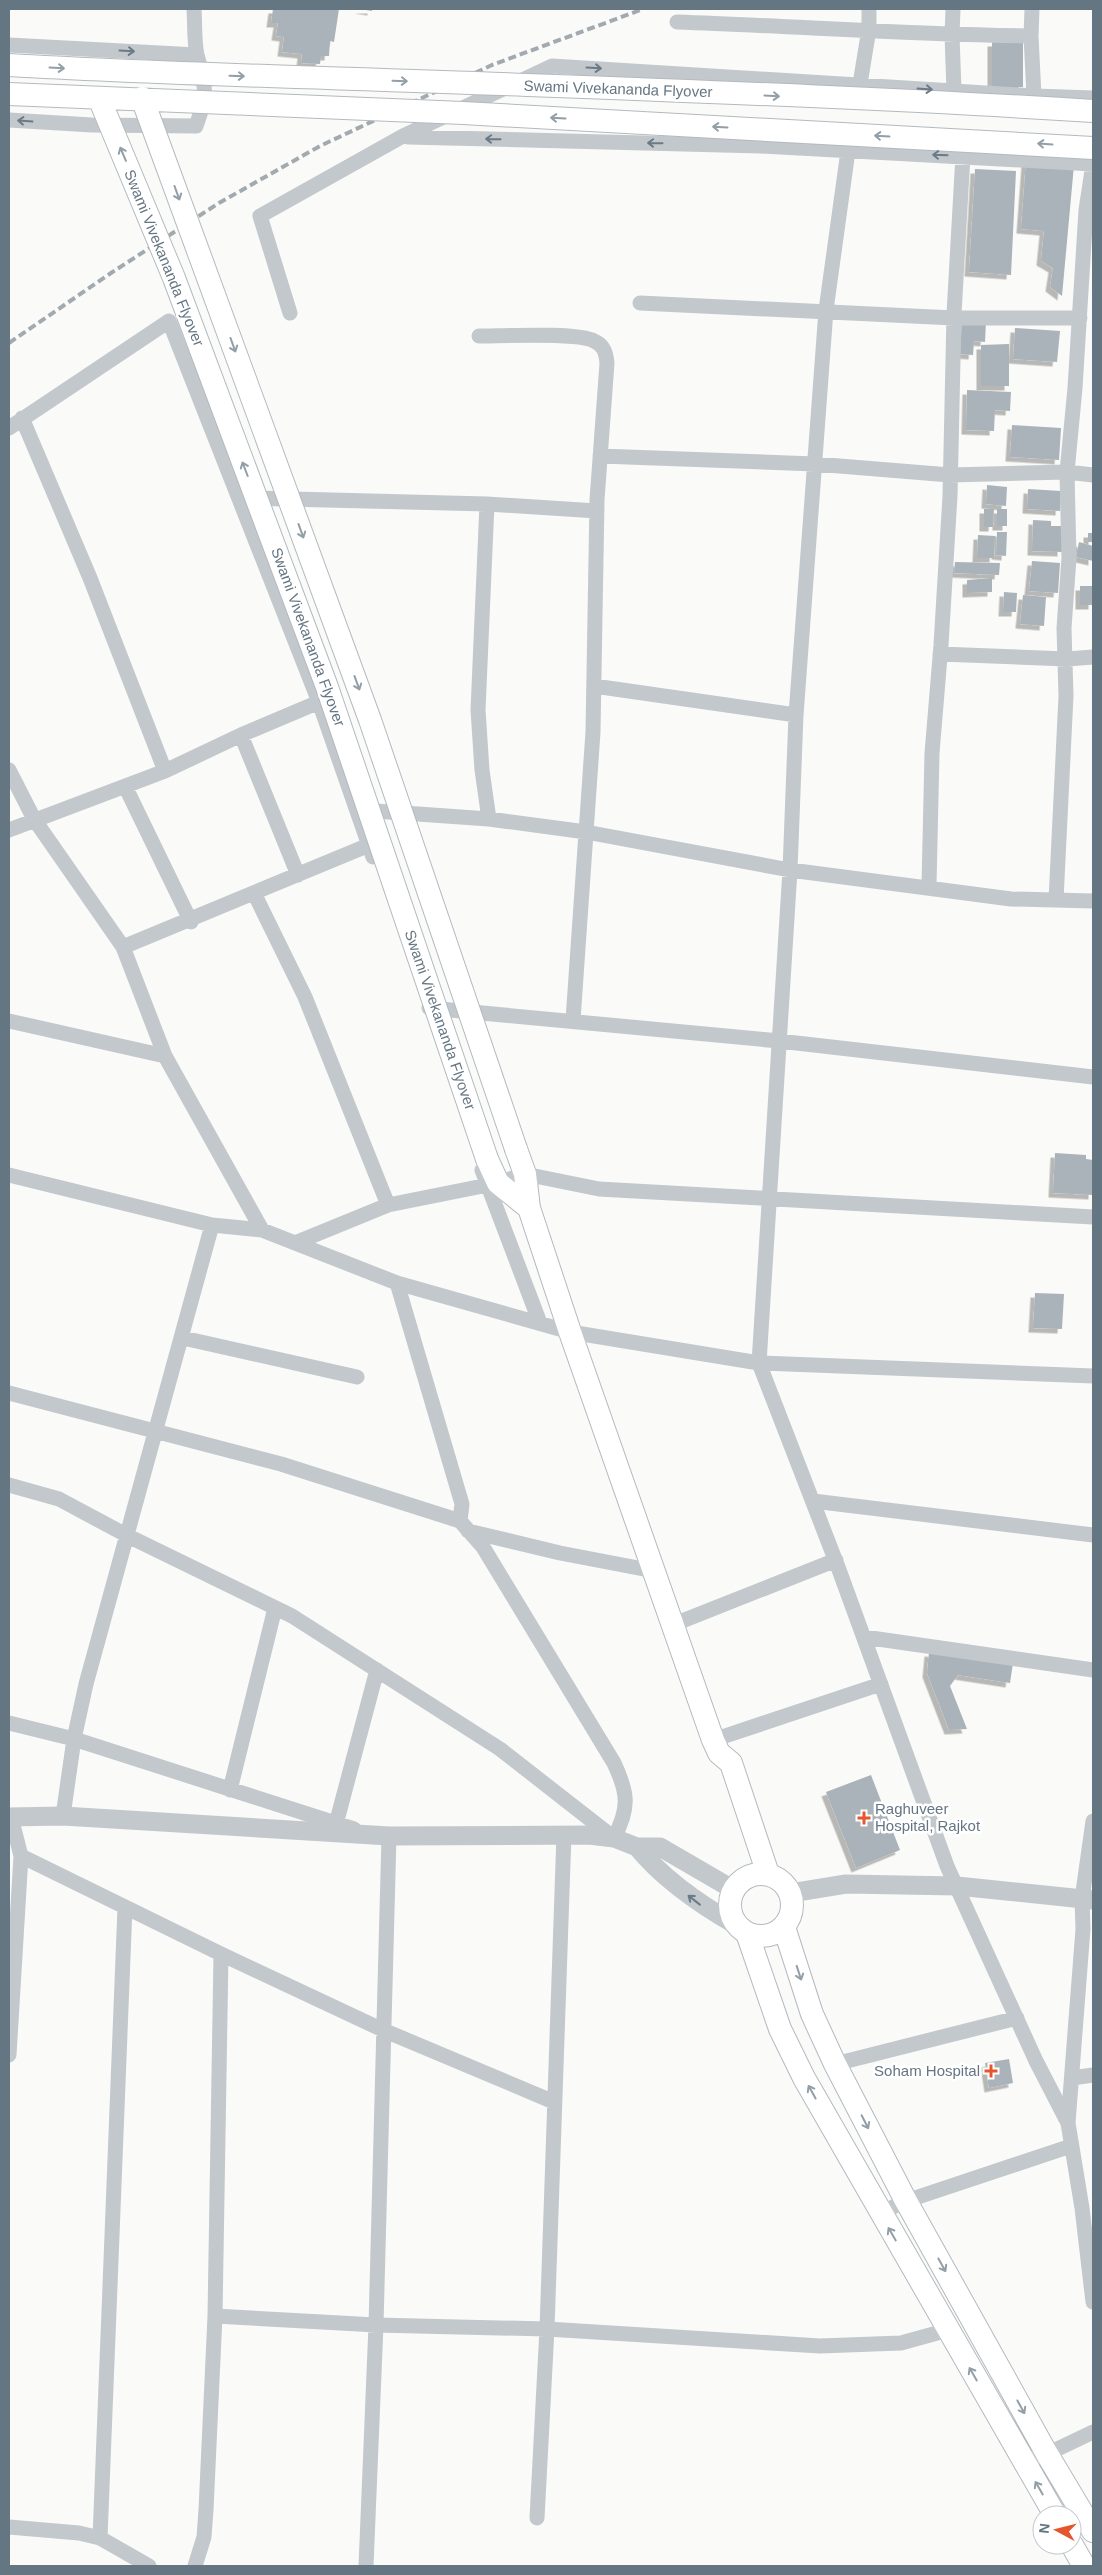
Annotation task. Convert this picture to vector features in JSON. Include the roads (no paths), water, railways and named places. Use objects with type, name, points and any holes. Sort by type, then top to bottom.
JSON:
[{"type":"main road","name":"Swami Vivekananda Flyover","points":[[9,65],[142,72],[947,102],[1093,111]]},
{"type":"main road","name":"Swami Vivekananda Flyover","points":[[96,70],[99,98],[174,278],[327,687],[488,1159],[493,1184]]},
{"type":"main road","name":"Swami Vivekananda Flyover","points":[[142,72],[142,98],[370,720],[525,1174],[530,1208],[570,1332],[672,1625],[716,1747],[731,1763],[760,1874]]},
{"type":"main road","name":"Swami Vivekananda Flyover","points":[[9,94],[142,98],[1093,148]]},
{"type":"main road","points":[[493,1184],[530,1208]]},
{"type":"main road","points":[[741,1929],[763,1937],[778,1933],[784,1927],[793,1908],[790,1892],[781,1881],[760,1874],[739,1883],[731,1895],[730,1911],[741,1929],[780,2029],[804,2078],[880,2213],[1048,2505]]},
{"type":"main road","points":[[784,1927],[812,2014],[835,2064],[906,2201],[1047,2454],[1093,2531]]},
{"type":"main road","points":[[1078,2555],[1084,2566]]},
{"type":"street","points":[[9,120],[92,125],[196,126],[206,92],[202,68],[197,55],[194,9]]},
{"type":"street","points":[[860,84],[869,9]]},
{"type":"street","points":[[953,9],[954,91]]},
{"type":"street","points":[[1032,9],[1031,36],[1034,96]]},
{"type":"street","points":[[677,22],[868,29],[952,35],[1031,36]]},
{"type":"street","points":[[9,45],[197,55]]},
{"type":"street","points":[[290,313],[260,216],[404,136],[552,66],[1093,98]]},
{"type":"street","points":[[404,136],[761,146],[963,155],[1093,164],[1086,210],[1080,318],[1067,472],[1069,558],[1064,628],[1067,659],[1056,900]]},
{"type":"street","points":[[848,151],[826,310],[796,715],[790,870],[759,1363],[836,1560],[947,1866],[1068,2123]]},
{"type":"street","points":[[929,886],[932,753],[940,654],[950,475],[954,318],[963,155]]},
{"type":"street","points":[[640,303],[826,310],[954,318],[1080,318]]},
{"type":"street","points":[[9,428],[169,322],[319,702],[425,1008],[493,1184],[540,1323]]},
{"type":"street","points":[[479,336],[593,339],[606,352],[607,363],[597,511],[594,686],[573,1020]]},
{"type":"street","points":[[22,418],[90,578],[165,771]]},
{"type":"street","points":[[600,456],[815,464],[950,475],[1067,472],[1093,475]]},
{"type":"street","points":[[239,498],[487,504],[597,511]]},
{"type":"street","points":[[487,504],[478,710],[482,770],[489,819]]},
{"type":"street","points":[[940,654],[1067,659],[1093,657]]},
{"type":"street","points":[[594,686],[796,715]]},
{"type":"street","points":[[9,830],[165,771],[241,735],[319,702]]},
{"type":"street","points":[[241,735],[298,875]]},
{"type":"street","points":[[9,770],[34,819],[124,947],[164,1056],[262,1230]]},
{"type":"street","points":[[124,786],[191,921]]},
{"type":"street","points":[[356,810],[489,819],[586,832],[790,870],[929,886],[1011,898],[1093,901]]},
{"type":"street","points":[[124,947],[191,921],[369,845]]},
{"type":"street","points":[[254,893],[305,998],[388,1205]]},
{"type":"street","points":[[425,1008],[573,1020],[779,1041],[1093,1077]]},
{"type":"street","points":[[9,1021],[164,1056]]},
{"type":"street","points":[[295,1243],[388,1205],[493,1184],[525,1174],[599,1189],[1093,1217]]},
{"type":"street","points":[[9,1175],[212,1226],[262,1230],[397,1283],[570,1332],[759,1363],[1093,1376]]},
{"type":"street","points":[[63,1816],[74,1740],[86,1684],[212,1226]]},
{"type":"street","points":[[397,1283],[462,1504],[464,1526],[483,1547],[614,1762],[623,1783],[627,1802],[623,1821],[614,1838]]},
{"type":"street","points":[[182,1338],[357,1377]]},
{"type":"street","points":[[9,1393],[281,1464],[464,1526],[560,1553],[654,1571]]},
{"type":"street","points":[[9,1485],[59,1499],[128,1536],[292,1616],[500,1749],[614,1838],[637,1847],[660,1847],[734,1890]]},
{"type":"street","points":[[813,1501],[1093,1535]]},
{"type":"street","points":[[672,1625],[836,1560]]},
{"type":"street","points":[[230,1790],[275,1608]]},
{"type":"street","points":[[864,1637],[1093,1670]]},
{"type":"street","points":[[336,1824],[377,1670]]},
{"type":"street","points":[[716,1747],[881,1684]]},
{"type":"street","points":[[9,1723],[74,1740],[336,1824],[380,1835]]},
{"type":"street","points":[[9,2055],[21,1856],[10,1817],[63,1816],[380,1835],[564,1834],[614,1838]]},
{"type":"street","points":[[1093,1822],[1068,2123],[1071,2146],[1088,2207],[1093,2302]]},
{"type":"street","points":[[536,2518],[547,2329],[564,1834]]},
{"type":"street","points":[[366,2566],[376,2325],[383,2030],[380,1835]]},
{"type":"street","points":[[637,1847],[653,1866],[699,1903],[741,1929]]},
{"type":"street","points":[[21,1856],[221,1954],[383,2030],[554,2102]]},
{"type":"street","points":[[790,1892],[846,1884],[957,1886],[1088,1900]]},
{"type":"street","points":[[100,2538],[125,1907]]},
{"type":"street","points":[[195,2566],[204,2537],[215,2316],[221,1954]]},
{"type":"street","points":[[835,2064],[1017,2018]]},
{"type":"street","points":[[1072,2078],[1093,2075]]},
{"type":"street","points":[[880,2213],[906,2201],[1071,2146]]},
{"type":"street","points":[[215,2316],[376,2325],[547,2329],[820,2346],[901,2343],[948,2330]]},
{"type":"street","points":[[1024,2462],[1047,2454],[1093,2432]]},
{"type":"street","points":[[9,2527],[79,2533],[100,2538],[149,2566]]},
{"type":"railway","points":[[9,343],[111,273],[219,203],[320,146],[492,65],[643,9]]},
{"type":"place","name":"Raghuveer Hospital, Rajkot","points":[[864,1818]]},
{"type":"place","name":"Soham Hospital","points":[[991,2071]]}]
